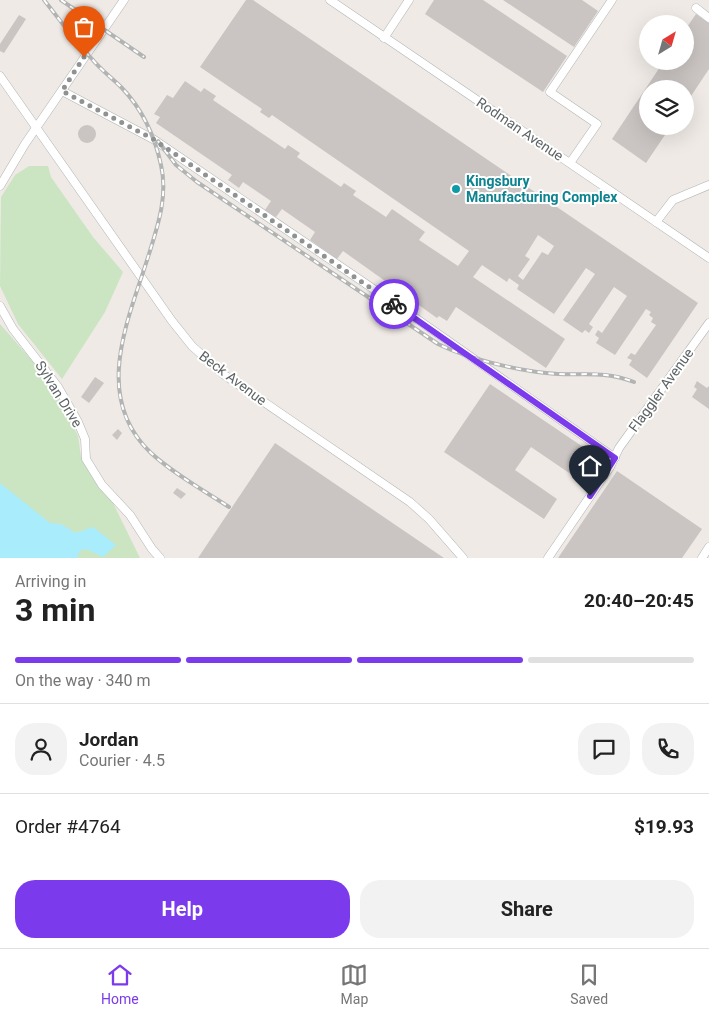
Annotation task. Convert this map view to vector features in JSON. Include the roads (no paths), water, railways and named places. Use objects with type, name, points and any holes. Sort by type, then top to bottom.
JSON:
[{"type":"street","points":[[0,186],[37,127],[124,0]]},
{"type":"street","name":"Rodman Avenue","points":[[330,0],[709,258]]},
{"type":"street","points":[[384,38],[409,0]]},
{"type":"street","points":[[570,163],[597,124],[550,92],[612,0]]},
{"type":"street","points":[[696,8],[709,18]]},
{"type":"street","name":"Beck Avenue","points":[[0,76],[172,321],[192,346],[223,374],[410,502],[430,519],[463,558]]},
{"type":"street","points":[[62,91],[153,139],[433,330],[615,458]]},
{"type":"street","points":[[656,222],[673,200],[709,184]]},
{"type":"street","name":"Sylvan Drive","points":[[0,306],[13,329],[58,387],[78,422],[84,439],[86,458],[102,485],[130,515],[160,558]]},
{"type":"street","name":"Flaggler Avenue","points":[[548,558],[615,458],[619,448],[709,323]]},
{"type":"street","points":[[702,558],[709,547]]},
{"type":"water","points":[[0,483],[50,523],[61,524],[76,533],[93,527],[116,545],[103,557],[86,549],[80,551],[77,558],[0,558]]},
{"type":"railway","points":[[44,0],[99,67],[122,88],[136,105],[151,134],[161,165],[163,177],[161,210],[156,232],[132,304],[120,356],[119,382],[123,407],[133,431],[151,453],[179,475],[229,507]]},
{"type":"railway","points":[[61,0],[144,57]]},
{"type":"railway","points":[[158,141],[176,165],[197,182],[438,344],[476,359],[520,369],[558,374],[600,374],[634,382]]},
{"type":"place","name":"Kingsbury Manufacturing Complex","points":[[456,189]]}]
